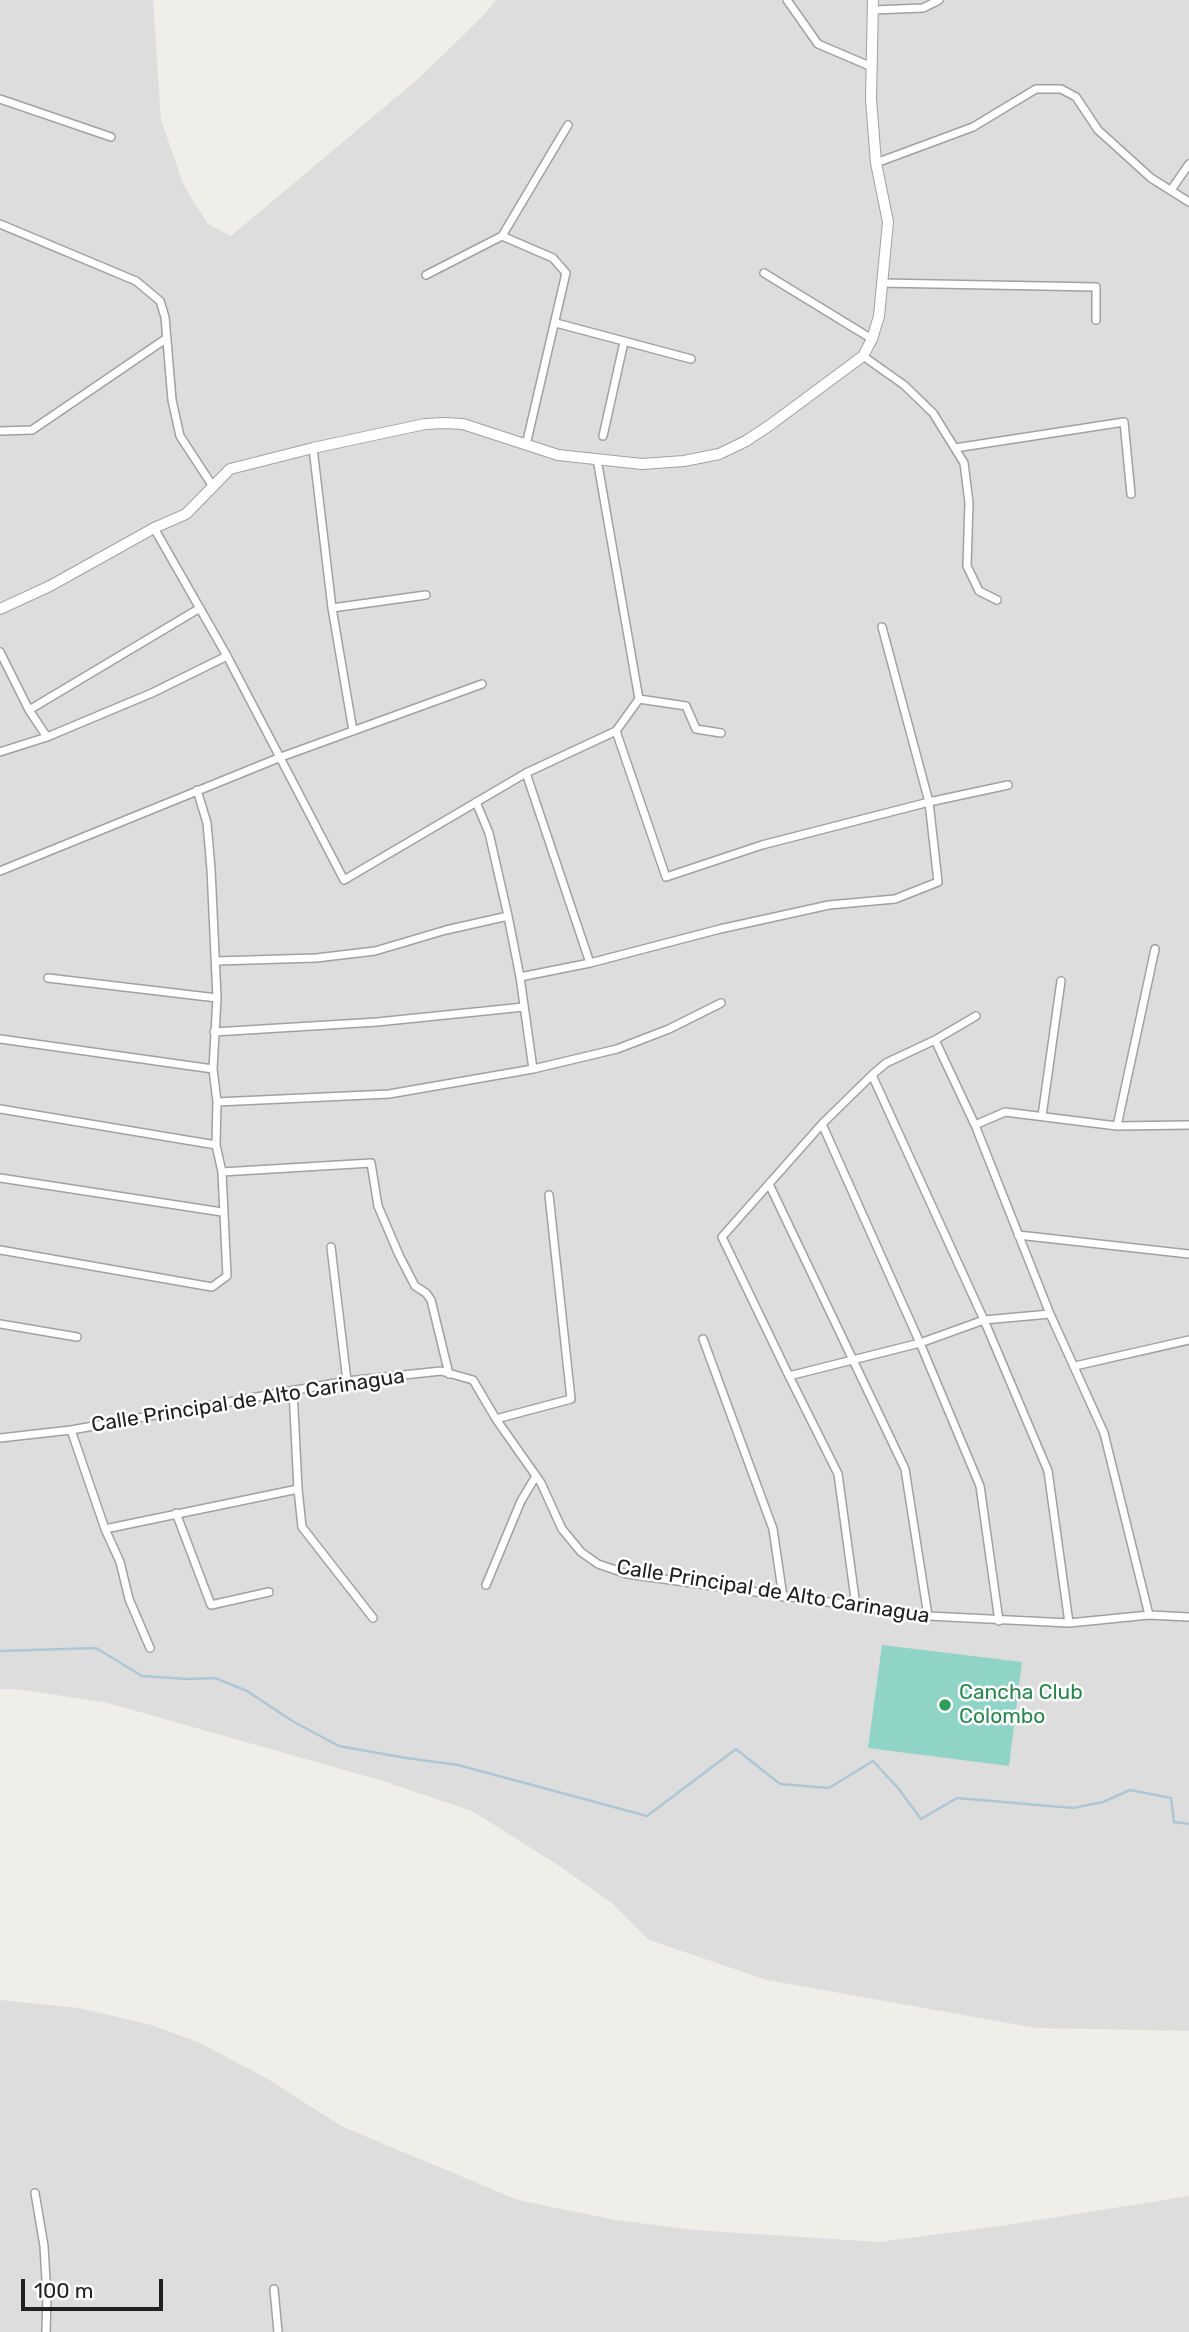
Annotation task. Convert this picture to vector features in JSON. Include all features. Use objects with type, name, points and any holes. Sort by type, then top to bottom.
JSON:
[{"type":"street","points":[[787,0],[818,44],[872,67]]},
{"type":"street","points":[[0,610],[50,586],[154,528],[186,514],[230,469],[313,448],[425,424],[444,423],[463,424],[558,455],[642,464],[684,461],[719,454],[746,441],[863,356],[872,338],[879,316],[888,222],[876,163],[871,99],[873,5],[923,9],[939,0]]},
{"type":"street","points":[[876,163],[973,127],[1036,89],[1061,89],[1076,97],[1098,130],[1151,178],[1189,202]]},
{"type":"street","points":[[0,99],[111,137]]},
{"type":"street","points":[[426,275],[502,236],[568,125]]},
{"type":"street","points":[[1171,190],[1189,164]]},
{"type":"street","points":[[0,224],[136,281],[160,301],[165,317],[172,400],[180,436],[212,485]]},
{"type":"street","points":[[502,236],[553,258],[566,273],[526,444]]},
{"type":"street","points":[[764,274],[872,338]]},
{"type":"street","points":[[881,283],[1096,287],[1096,320]]},
{"type":"street","points":[[556,323],[691,359]]},
{"type":"street","points":[[0,431],[33,430],[167,338]]},
{"type":"street","points":[[603,436],[624,342]]},
{"type":"street","points":[[863,356],[904,385],[933,413],[964,463],[969,503],[967,566],[979,592],[997,600]]},
{"type":"street","points":[[955,448],[1124,422],[1130,494]]},
{"type":"street","points":[[313,448],[332,608],[353,731]]},
{"type":"street","points":[[154,528],[227,656],[344,880],[526,773],[616,731],[639,699],[597,459]]},
{"type":"street","points":[[332,608],[426,595]]},
{"type":"street","points":[[29,710],[200,608]]},
{"type":"street","points":[[520,978],[829,905],[895,899],[939,882],[929,802],[882,627]]},
{"type":"street","points":[[0,652],[29,710],[47,737]]},
{"type":"street","points":[[0,752],[47,737],[152,693],[227,656]]},
{"type":"street","points":[[0,871],[281,757],[482,684]]},
{"type":"street","points":[[639,699],[686,706],[696,729],[720,733]]},
{"type":"street","points":[[616,731],[666,877],[762,845],[929,802],[1008,785]]},
{"type":"street","points":[[526,773],[590,963]]},
{"type":"street","points":[[0,1250],[212,1287],[227,1276],[222,1172],[216,1145],[217,1101],[213,1069],[216,961],[206,823],[197,790]]},
{"type":"street","points":[[476,802],[489,833],[508,916],[533,1069]]},
{"type":"street","points":[[216,961],[316,958],[374,951],[446,930],[508,916]]},
{"type":"street","points":[[1117,1126],[1155,949]]},
{"type":"street","points":[[48,978],[217,998]]},
{"type":"street","points":[[1042,1116],[1062,981]]},
{"type":"street","points":[[217,1101],[389,1094],[533,1069],[617,1049],[669,1029],[721,1003]]},
{"type":"street","points":[[214,1032],[377,1022],[524,1007]]},
{"type":"street","points":[[856,1606],[838,1474],[722,1237],[822,1124],[872,1075],[886,1063],[936,1040],[976,1016]]},
{"type":"street","points":[[0,1039],[213,1069]]},
{"type":"street","points":[[936,1040],[975,1125],[1050,1314],[1104,1433],[1149,1615]]},
{"type":"street","points":[[872,1075],[984,1320],[1048,1471],[1069,1623]]},
{"type":"street","points":[[0,1109],[216,1145]]},
{"type":"street","points":[[975,1125],[1005,1112],[1117,1126],[1189,1125]]},
{"type":"street","points":[[822,1124],[920,1343],[980,1486],[999,1621]]},
{"type":"street","points":[[222,1172],[371,1163],[378,1206],[398,1255],[415,1286],[431,1300],[449,1374]]},
{"type":"street","points":[[0,1178],[222,1212]]},
{"type":"street","points":[[769,1184],[905,1469],[928,1616]]},
{"type":"street","points":[[496,1419],[571,1399],[549,1195]]},
{"type":"street","points":[[1018,1235],[1189,1254]]},
{"type":"street","points":[[331,1247],[347,1381]]},
{"type":"street","points":[[789,1376],[920,1343],[984,1320],[1050,1314]]},
{"type":"street","points":[[0,1324],[77,1337]]},
{"type":"street","points":[[703,1339],[773,1530],[783,1597]]},
{"type":"street","points":[[1075,1366],[1189,1340]]},
{"type":"street","name":"Calle Principal de Alto Carinagua","points":[[0,1438],[71,1430],[347,1381],[440,1371],[473,1380],[496,1419],[536,1476],[562,1529],[581,1552],[598,1564],[627,1574],[928,1616],[1069,1623],[1149,1615],[1189,1617]]},
{"type":"street","points":[[293,1390],[302,1527],[373,1618]]},
{"type":"street","points":[[71,1430],[105,1530],[120,1562],[128,1599],[150,1648]]},
{"type":"street","points":[[486,1586],[521,1502],[536,1476]]},
{"type":"street","points":[[105,1530],[298,1489]]},
{"type":"street","points":[[176,1513],[211,1605],[269,1592]]},
{"type":"street","points":[[35,2193],[44,2246],[46,2332]]},
{"type":"street","points":[[274,2290],[278,2332]]},
{"type":"shaded area","points":[[0,0],[153,0],[161,120],[184,186],[208,224],[231,236],[419,78],[496,0],[1189,0],[1189,2031],[1036,2028],[767,1980],[649,1940],[612,1903],[555,1863],[472,1811],[383,1781],[108,1703],[17,1689],[0,1689]]},
{"type":"shaded area","name":"Cancha Club Colombo","points":[[882,1645],[1022,1662],[1009,1766],[868,1748]]},
{"type":"shaded area","points":[[0,2000],[79,2008],[151,2025],[198,2042],[266,2078],[343,2127],[518,2200],[615,2220],[694,2230],[879,2242],[1189,2196],[1189,2332],[0,2332]]},
{"type":"waterway","points":[[0,1651],[96,1648],[142,1676],[215,1678],[247,1691],[294,1722],[339,1746],[458,1765],[647,1816],[736,1749],[780,1784],[829,1788],[873,1761],[921,1819],[957,1798],[1073,1808],[1103,1802],[1130,1790],[1171,1798],[1174,1822],[1189,1824]]},
{"type":"place","name":"Cancha Club Colombo","points":[[945,1705]]}]
